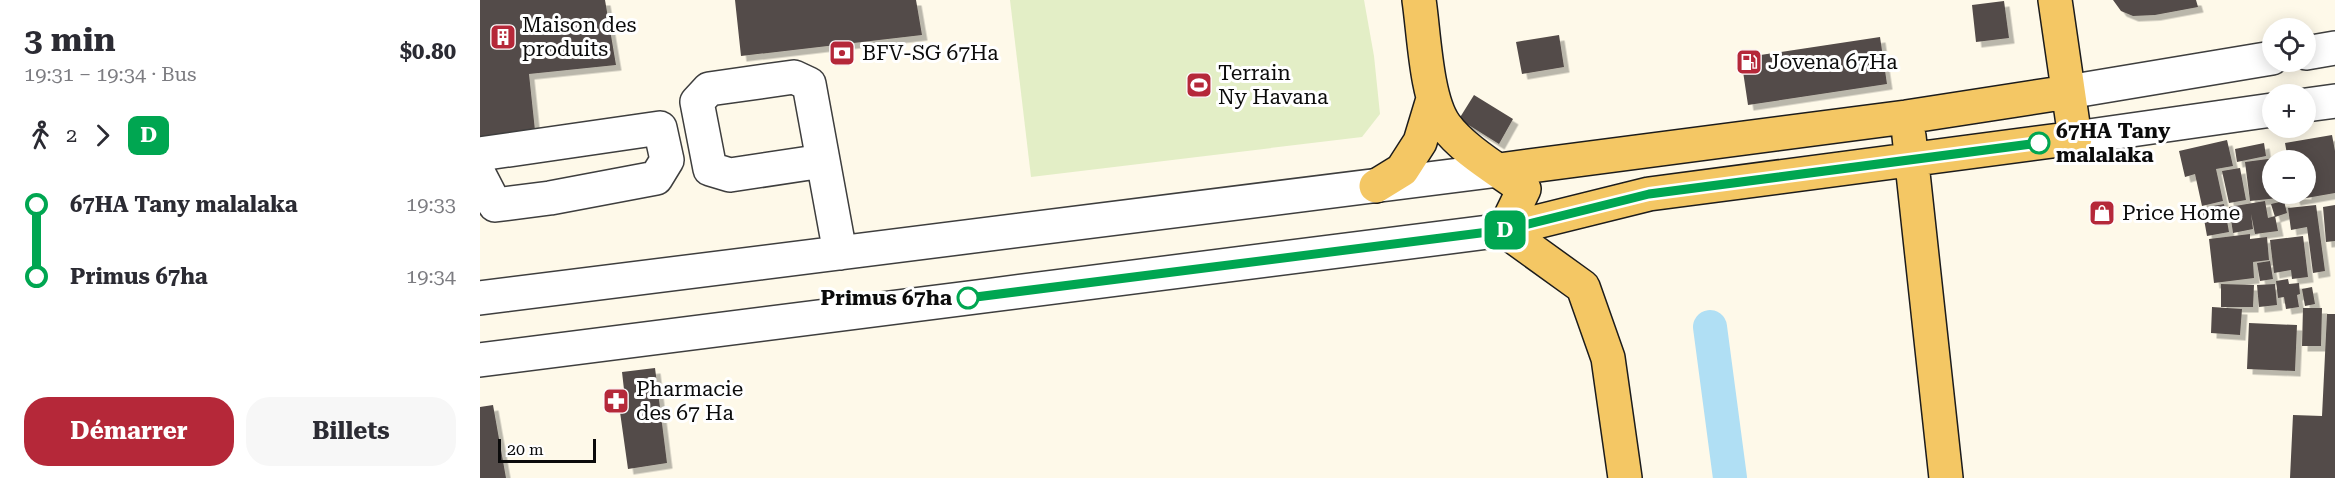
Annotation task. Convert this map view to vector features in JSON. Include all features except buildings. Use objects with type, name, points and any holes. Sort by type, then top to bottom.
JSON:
[{"type":"main road","points":[[1419,0],[1433,99],[1445,125],[1466,146],[1524,189],[1504,230]]},
{"type":"main road","points":[[1504,230],[1649,194],[2075,138],[2055,0]]},
{"type":"main road","points":[[1499,170],[1906,117],[2068,92]]},
{"type":"main road","points":[[1376,186],[1402,170],[1408,161],[1420,142],[1433,99]]},
{"type":"main road","points":[[1906,117],[1946,478]]},
{"type":"main road","points":[[1504,230],[1583,287],[1608,358],[1625,478]]},
{"type":"street","points":[[2316,51],[2335,48]]},
{"type":"street","points":[[2068,92],[2262,60]]},
{"type":"street","points":[[2316,104],[2335,101]]},
{"type":"street","points":[[2075,138],[2262,111]]},
{"type":"street","points":[[480,154],[660,128],[667,160],[656,178],[550,198],[495,205],[480,176]]},
{"type":"street","points":[[823,161],[840,253]]},
{"type":"street","points":[[480,298],[1499,170]]},
{"type":"street","points":[[480,360],[1504,230]]},
{"type":"green space","name":"Terrain Ny Havana","points":[[1010,0],[1364,0],[1374,56],[1380,114],[1362,137],[1031,177]]},
{"type":"waterway","points":[[1710,327],[1730,478]]},
{"type":"bus line","name":"D","points":[[968,298],[1504,230],[1649,194],[2039,143]]},
{"type":"place","name":"Maison des produits","points":[[503,37]]},
{"type":"place","name":"BFV-SG 67Ha","points":[[842,53]]},
{"type":"place","name":"Jovena 67Ha","points":[[1749,62]]},
{"type":"place","name":"Terrain Ny Havana","points":[[1199,85]]},
{"type":"place","name":"67HA Tany malalaka","points":[[2039,143]]},
{"type":"place","name":"Price Home","points":[[2102,213]]},
{"type":"place","name":"Primus 67ha","points":[[968,298]]},
{"type":"place","name":"Pharmacie des 67 Ha","points":[[616,401]]}]
